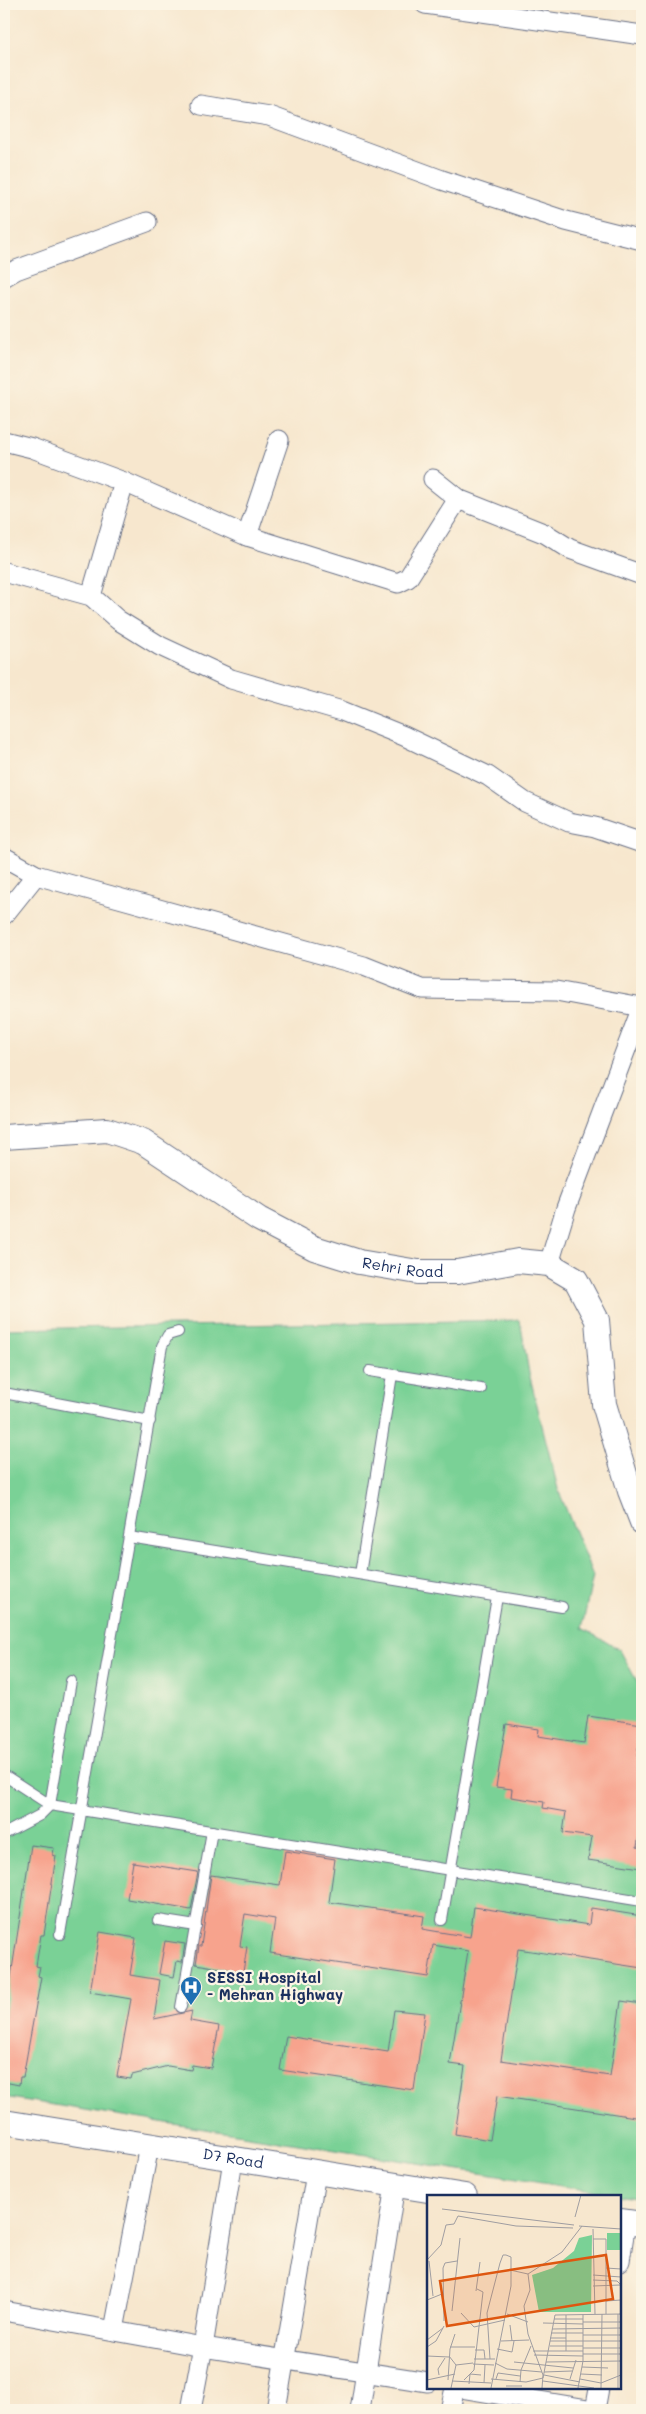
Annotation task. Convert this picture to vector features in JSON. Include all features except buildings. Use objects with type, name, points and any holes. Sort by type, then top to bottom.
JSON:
[{"type":"street","points":[[425,4],[454,5],[642,36]]},
{"type":"street","points":[[201,105],[269,116],[442,180],[557,218],[642,240]]},
{"type":"street","points":[[4,277],[16,270],[147,222]]},
{"type":"street","points":[[247,536],[279,440]]},
{"type":"street","points":[[4,441],[32,448],[124,482],[247,536],[398,583],[408,578],[458,499]]},
{"type":"street","points":[[433,479],[458,499],[546,534],[570,549],[642,575]]},
{"type":"street","points":[[91,596],[124,482]]},
{"type":"street","points":[[4,572],[91,596],[118,620],[160,646],[232,679],[351,715],[404,736],[488,776],[525,802],[569,822],[596,828],[642,843]]},
{"type":"street","points":[[4,857],[36,875],[364,966],[422,989],[556,991],[642,1007],[566,1208],[549,1264]]},
{"type":"street","points":[[4,915],[36,875]]},
{"type":"street","name":"Rehri Road","points":[[4,1137],[107,1130],[143,1142],[259,1219],[314,1248],[360,1262],[418,1272],[457,1272],[518,1261],[549,1264],[576,1280],[597,1320],[604,1404],[630,1491],[642,1522]]},
{"type":"street","name":"D7 Road","points":[[4,2122],[457,2195]]},
{"type":"street","points":[[114,2330],[149,2146]]},
{"type":"street","points":[[191,2410],[204,2347],[233,2160]]},
{"type":"street","points":[[276,2410],[316,2173]]},
{"type":"street","points":[[360,2410],[395,2186]]},
{"type":"street","points":[[621,2257],[629,2222]]},
{"type":"street","points":[[4,2311],[204,2347],[427,2382]]},
{"type":"street","points":[[450,2410],[455,2389]]},
{"type":"street","points":[[472,2389],[518,2393],[538,2406],[594,2410],[599,2389]]},
{"type":"lane","points":[[60,1934],[162,1346],[168,1335],[178,1332]]},
{"type":"lane","points":[[370,1371],[481,1389]]},
{"type":"lane","points":[[360,1574],[392,1375]]},
{"type":"lane","points":[[4,1393],[150,1420]]},
{"type":"lane","points":[[129,1537],[562,1607]]},
{"type":"lane","points":[[442,1920],[497,1597]]},
{"type":"lane","points":[[4,1834],[40,1815],[50,1805],[71,1681]]},
{"type":"lane","points":[[4,1775],[50,1805],[642,1901]]},
{"type":"lane","points":[[181,2007],[212,1831]]},
{"type":"lane","points":[[158,1920],[196,1926]]},
{"type":"green space","points":[[520,1320],[529,1373],[558,1489],[593,1576],[582,1628],[620,1650],[642,1691],[642,2199],[4,2097],[4,1329]]},
{"type":"place","name":"SESSI Hospital - Mehran Highway","points":[[191,2006]]}]
